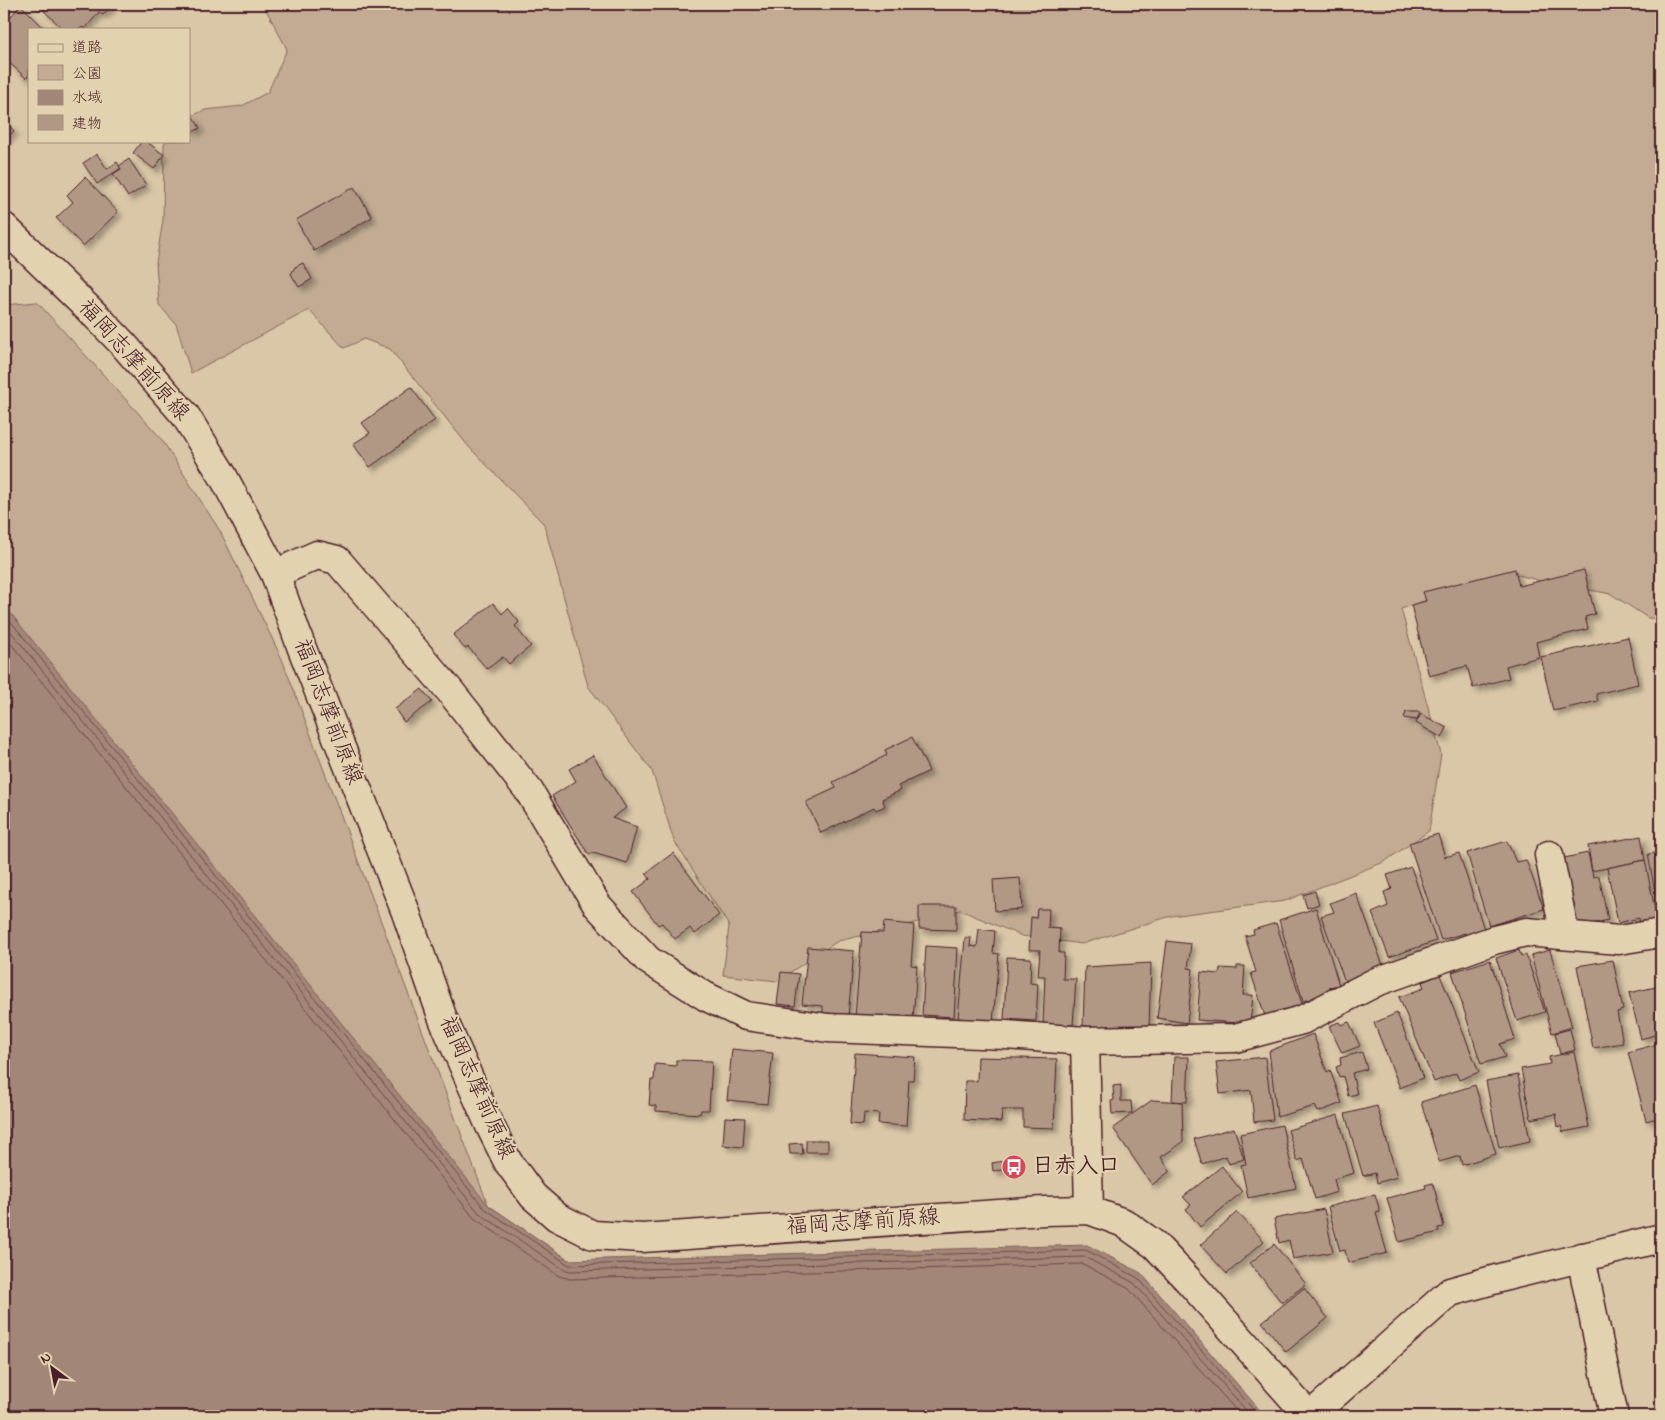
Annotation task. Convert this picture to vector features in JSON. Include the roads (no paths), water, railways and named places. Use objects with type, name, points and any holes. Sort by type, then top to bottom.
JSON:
[{"type":"street","name":"福岡志摩前原線","points":[[4,227],[103,324],[185,415],[223,476],[275,574],[304,655],[404,910],[443,1018],[490,1126],[508,1162],[533,1196],[557,1217],[593,1235],[642,1238],[1044,1211],[1088,1210],[1124,1223],[1155,1245],[1310,1416]]},
{"type":"street","points":[[275,574],[316,555],[337,560],[450,691],[529,791],[597,905],[648,960],[705,996],[746,1016],[828,1028],[1006,1035],[1085,1041],[1234,1038],[1302,1020],[1376,982],[1494,940],[1526,932],[1619,940],[1661,933]]},
{"type":"street","points":[[1549,855],[1565,935]]},
{"type":"street","points":[[1085,1041],[1088,1210]]},
{"type":"street","points":[[1310,1416],[1450,1292],[1661,1238]]},
{"type":"street","points":[[1581,1257],[1614,1416]]},
{"type":"water","points":[[4,605],[488,1205],[569,1260],[1087,1245],[1141,1273],[1265,1416],[4,1416]]},
{"type":"place","name":"日赤入口","points":[[1014,1167]]}]
